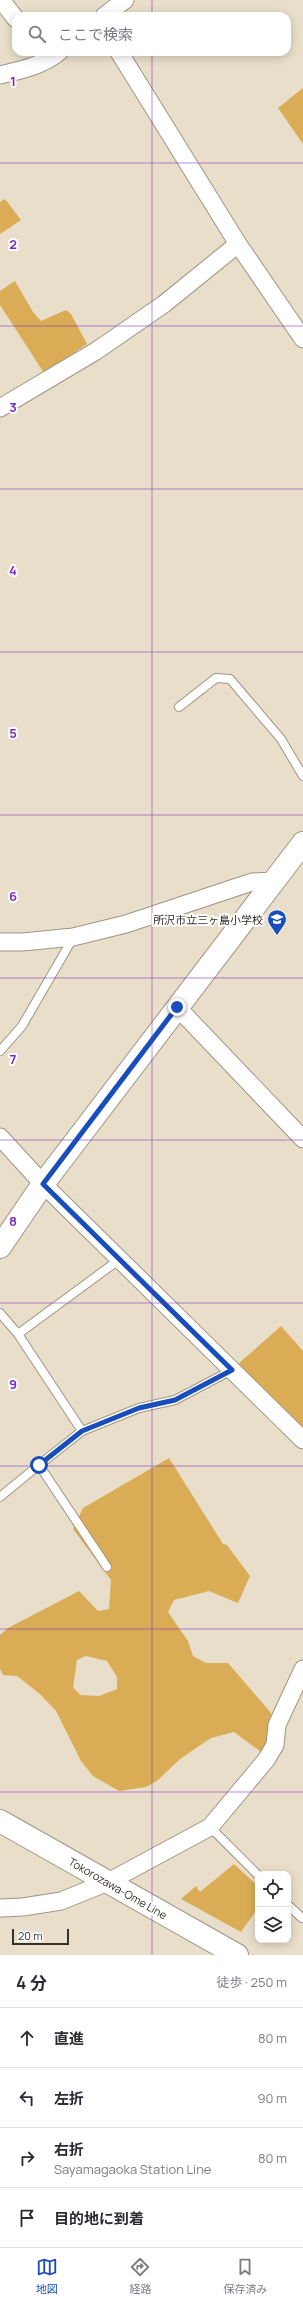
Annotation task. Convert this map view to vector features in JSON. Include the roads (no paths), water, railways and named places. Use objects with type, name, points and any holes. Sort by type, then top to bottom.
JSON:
[{"type":"main road","points":[[0,1246],[43,1184],[303,843]]},
{"type":"main road","name":"Tokorozawa-Ome Line","points":[[0,1821],[237,1955]]},
{"type":"street","points":[[1,0],[12,14]]},
{"type":"street","points":[[109,12],[125,0]]},
{"type":"street","points":[[0,75],[48,56]]},
{"type":"street","points":[[121,56],[238,244],[303,339]]},
{"type":"street","points":[[0,408],[96,351],[164,304],[238,244]]},
{"type":"street","points":[[0,942],[23,942],[73,937],[126,924],[252,882],[274,881]]},
{"type":"street","points":[[177,1007],[303,1139]]},
{"type":"street","points":[[0,1137],[43,1184],[303,1440]]},
{"type":"street","points":[[0,1908],[23,1907],[61,1901],[108,1882],[210,1827],[266,1760],[275,1745],[277,1725],[303,1669]]},
{"type":"lane","points":[[179,707],[216,678],[230,679],[281,739],[303,776]]},
{"type":"lane","points":[[0,1051],[22,1026],[73,937]]},
{"type":"lane","points":[[18,1334],[120,1259]]},
{"type":"lane","points":[[0,1314],[18,1334],[82,1431]]},
{"type":"lane","points":[[0,1497],[82,1431],[139,1408],[175,1400],[232,1370]]},
{"type":"lane","points":[[39,1465],[107,1567]]},
{"type":"lane","points":[[210,1827],[255,1872]]},
{"type":"lane","points":[[291,1907],[302,1918]]},
{"type":"place","name":"所沢市立三ヶ島小学校","points":[[277,936]]}]
